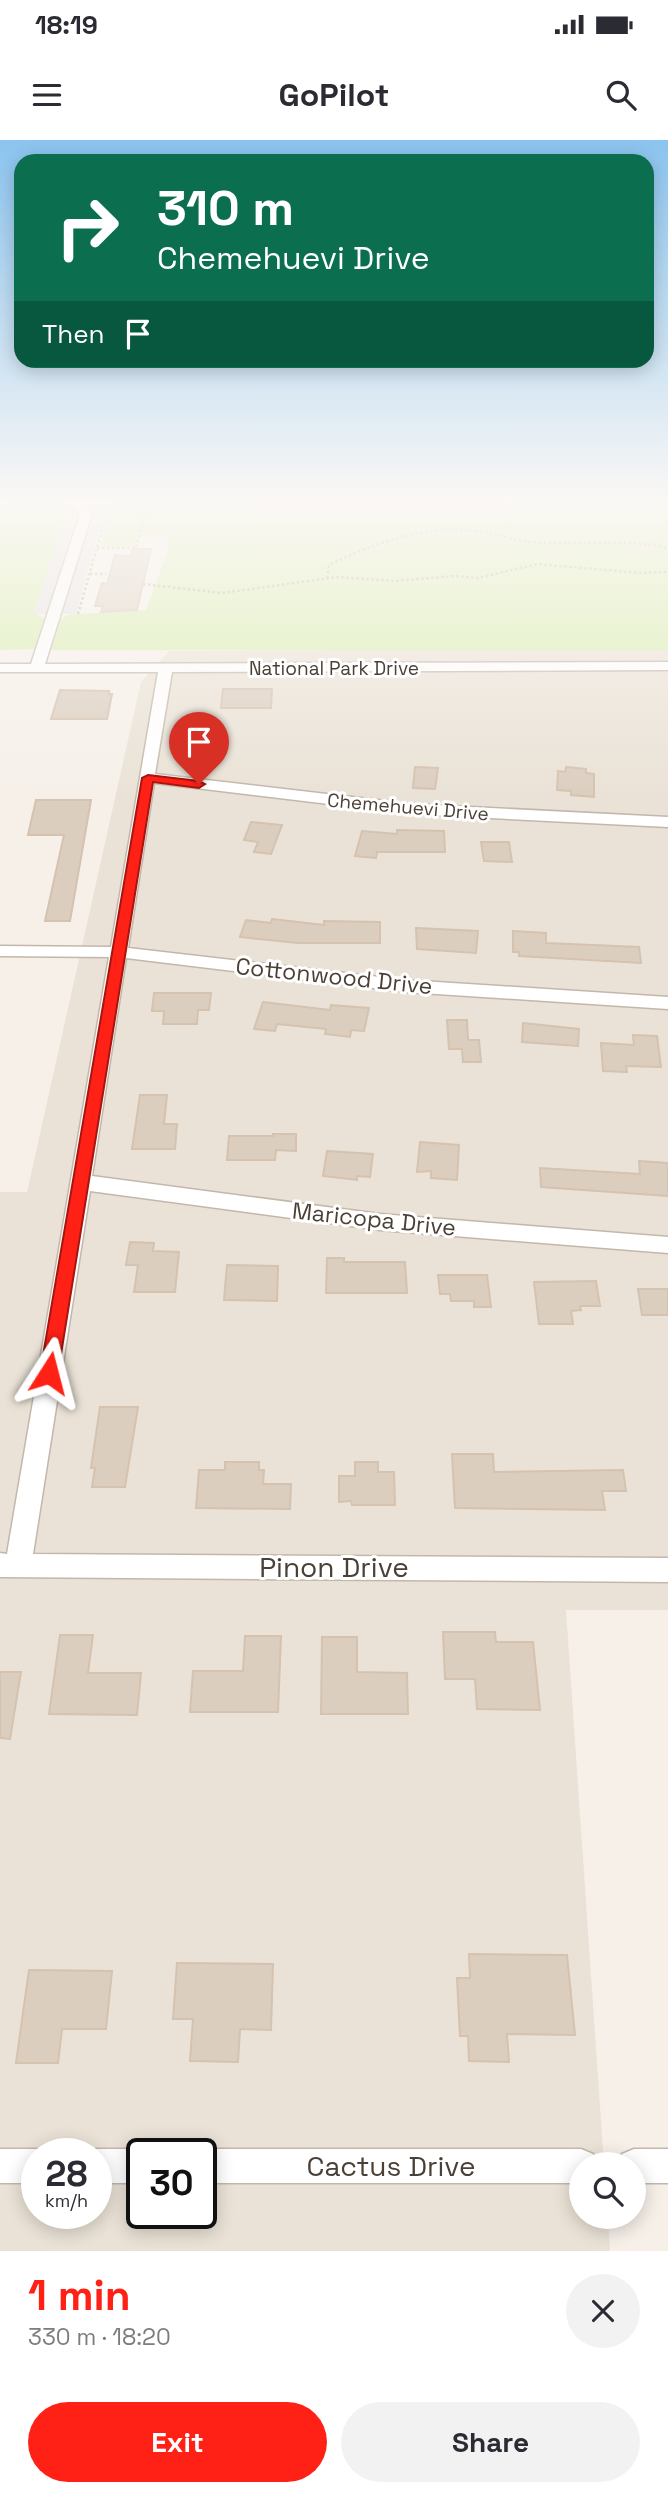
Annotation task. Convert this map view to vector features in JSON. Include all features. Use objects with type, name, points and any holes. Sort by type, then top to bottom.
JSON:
[{"type":"street","points":[[37,668],[59,600]]},
{"type":"street","name":"National Park Drive","points":[[0,668],[668,666]]},
{"type":"street","points":[[9,1564],[81,1182],[165,668]]},
{"type":"street","name":"Chemehuevi Drive","points":[[148,778],[412,809],[668,822]]},
{"type":"street","name":"Cottonwood Drive","points":[[0,951],[118,952],[406,986],[668,1003]]},
{"type":"street","name":"Maricopa Drive","points":[[81,1182],[380,1222],[668,1245]]},
{"type":"street","name":"Pinon Drive","points":[[9,1564],[668,1570]]},
{"type":"street","points":[[0,2166],[21,2166]]},
{"type":"street","name":"Cactus Drive","points":[[217,2166],[569,2166]]},
{"type":"street","points":[[646,2166],[668,2166]]},
{"type":"path","points":[[78,614],[82,600]]},
{"type":"shaded area","points":[[39,600],[80,600],[76,614],[34,614]]},
{"type":"shaded area","points":[[668,648],[668,1610],[566,1610],[603,2152],[569,2152],[569,2229],[609,2229],[610,2251],[0,2251],[0,1192],[27,1192],[141,682],[169,651]]},
{"type":"green space","points":[[0,600],[38,600],[34,613],[45,619],[35,649],[0,650]]},
{"type":"green space","points":[[150,600],[668,600],[668,650],[51,650],[60,620],[67,615],[146,610]]},
{"type":"building","points":[[97,600],[139,600],[137,610],[101,612],[103,606],[95,606]]},
{"type":"building","points":[[223,689],[272,689],[271,708],[221,708]]},
{"type":"building","points":[[60,690],[109,691],[109,694],[112,694],[107,719],[51,719]]},
{"type":"building","points":[[415,767],[438,768],[435,789],[413,788]]},
{"type":"building","points":[[566,767],[586,769],[586,773],[594,774],[594,797],[571,795],[571,791],[557,790],[558,771],[565,772]]},
{"type":"building","points":[[36,800],[91,800],[70,921],[45,921],[64,835],[28,835]]},
{"type":"building","points":[[251,822],[282,825],[271,854],[254,852],[258,842],[244,840]]},
{"type":"building","points":[[397,830],[444,831],[445,852],[377,852],[376,858],[355,856],[362,831],[397,834]]},
{"type":"building","points":[[481,842],[509,842],[512,862],[484,861]]},
{"type":"building","points":[[272,919],[324,925],[324,921],[380,922],[380,943],[298,943],[240,937],[246,920],[271,923]]},
{"type":"building","points":[[416,928],[478,931],[476,953],[417,949]]},
{"type":"building","points":[[513,931],[546,933],[546,943],[639,947],[641,963],[519,956],[519,952],[513,952]]},
{"type":"building","points":[[154,993],[211,993],[209,1010],[198,1010],[197,1024],[163,1024],[164,1011],[152,1011]]},
{"type":"building","points":[[263,1002],[330,1010],[331,1005],[369,1008],[364,1031],[351,1030],[350,1037],[325,1034],[326,1029],[277,1024],[275,1031],[254,1029]]},
{"type":"building","points":[[447,1020],[467,1020],[468,1040],[479,1040],[481,1062],[463,1062],[462,1049],[449,1049]]},
{"type":"building","points":[[523,1023],[579,1029],[578,1046],[522,1042]]},
{"type":"building","points":[[633,1035],[657,1036],[661,1067],[626,1066],[627,1072],[603,1071],[601,1043],[634,1045]]},
{"type":"building","points":[[140,1095],[167,1095],[164,1124],[177,1124],[175,1149],[132,1149]]},
{"type":"building","points":[[296,1134],[296,1151],[276,1150],[275,1160],[227,1160],[229,1136]]},
{"type":"building","points":[[420,1142],[459,1145],[457,1180],[431,1178],[431,1171],[417,1172]]},
{"type":"building","points":[[327,1151],[373,1154],[370,1177],[357,1176],[357,1180],[323,1176]]},
{"type":"building","points":[[639,1161],[668,1163],[668,1196],[541,1187],[540,1168],[640,1174]]},
{"type":"building","points":[[130,1242],[154,1243],[153,1251],[179,1252],[175,1292],[134,1292],[138,1265],[126,1265]]},
{"type":"building","points":[[327,1258],[344,1258],[344,1262],[405,1262],[407,1293],[326,1293]]},
{"type":"building","points":[[227,1265],[278,1266],[277,1301],[224,1300]]},
{"type":"building","points":[[438,1275],[487,1275],[491,1307],[474,1307],[474,1301],[451,1301],[450,1294],[440,1294]]},
{"type":"building","points":[[596,1281],[600,1306],[580,1306],[581,1310],[571,1311],[573,1324],[539,1324],[534,1282]]},
{"type":"building","points":[[638,1289],[668,1289],[668,1315],[642,1315]]},
{"type":"building","points":[[100,1407],[138,1407],[125,1487],[92,1487],[95,1468],[91,1468]]},
{"type":"building","points":[[452,1454],[493,1454],[494,1472],[623,1470],[626,1491],[602,1491],[605,1510],[455,1508]]},
{"type":"building","points":[[225,1462],[259,1462],[259,1470],[264,1470],[263,1484],[291,1484],[290,1509],[196,1508],[199,1470],[225,1470]]},
{"type":"building","points":[[355,1462],[378,1462],[378,1472],[394,1472],[395,1505],[352,1505],[351,1501],[339,1502],[339,1476],[355,1476]]},
{"type":"building","points":[[443,1632],[495,1632],[496,1642],[533,1642],[540,1710],[477,1709],[475,1679],[445,1679]]},
{"type":"building","points":[[60,1635],[93,1635],[88,1673],[141,1673],[137,1715],[49,1714]]},
{"type":"building","points":[[245,1636],[281,1636],[278,1712],[190,1712],[193,1671],[243,1671]]},
{"type":"building","points":[[322,1637],[357,1637],[357,1672],[407,1673],[408,1714],[321,1714]]},
{"type":"building","points":[[0,1672],[21,1672],[10,1739],[0,1738]]},
{"type":"building","points":[[469,1954],[567,1955],[575,2035],[507,2034],[509,2062],[469,2061],[468,2036],[460,2036],[457,1978],[470,1978]]},
{"type":"building","points":[[177,1963],[273,1964],[271,2030],[240,2029],[238,2062],[190,2061],[193,2019],[173,2019]]},
{"type":"building","points":[[29,1970],[112,1971],[106,2029],[62,2029],[58,2063],[16,2063]]},
{"type":"route","points":[[49,1373],[148,778],[199,784]]}]
